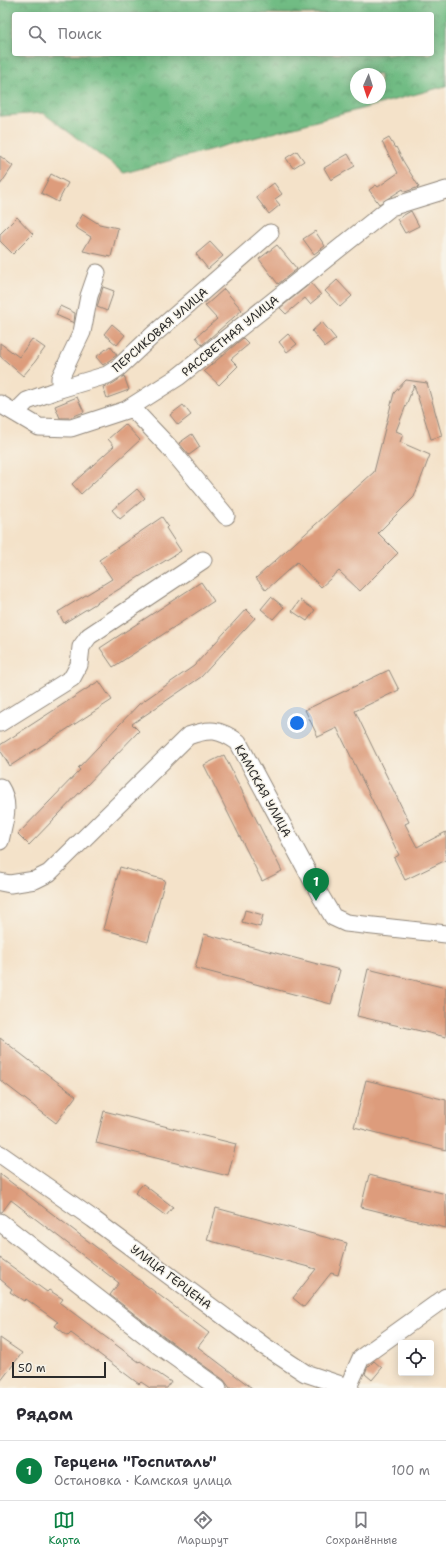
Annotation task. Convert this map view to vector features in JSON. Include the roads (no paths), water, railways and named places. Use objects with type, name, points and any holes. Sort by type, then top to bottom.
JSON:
[{"type":"street","name":"РАССВЕТНАЯ УЛИЦА","points":[[0,404],[40,428],[70,428],[126,410],[178,377],[391,207],[446,190]]},
{"type":"street","name":"ПЕРСИКОВАЯ УЛИЦА","points":[[15,413],[27,401],[60,388],[107,375],[118,368],[153,335],[270,233]]},
{"type":"street","points":[[60,388],[60,378],[82,332],[88,296],[97,273]]},
{"type":"street","points":[[131,407],[169,447],[226,516]]},
{"type":"street","points":[[0,723],[72,678],[79,665],[81,647],[89,636],[204,560]]},
{"type":"street","name":"КАМСКАЯ УЛИЦА","points":[[0,882],[10,884],[35,880],[49,873],[188,736],[202,731],[212,731],[225,733],[238,742],[333,917],[346,923],[410,932],[446,934]]},
{"type":"street","points":[[0,787],[5,795],[6,812],[0,841]]},
{"type":"street","name":"УЛИЦА ГЕРЦЕНА","points":[[0,1154],[93,1219],[264,1346],[305,1373],[349,1387],[361,1358],[446,1297]]},
{"type":"street","points":[[0,1222],[158,1344],[218,1388]]},
{"type":"place","name":"Герцена \"Госпиталь\"","points":[[316,901]]}]
